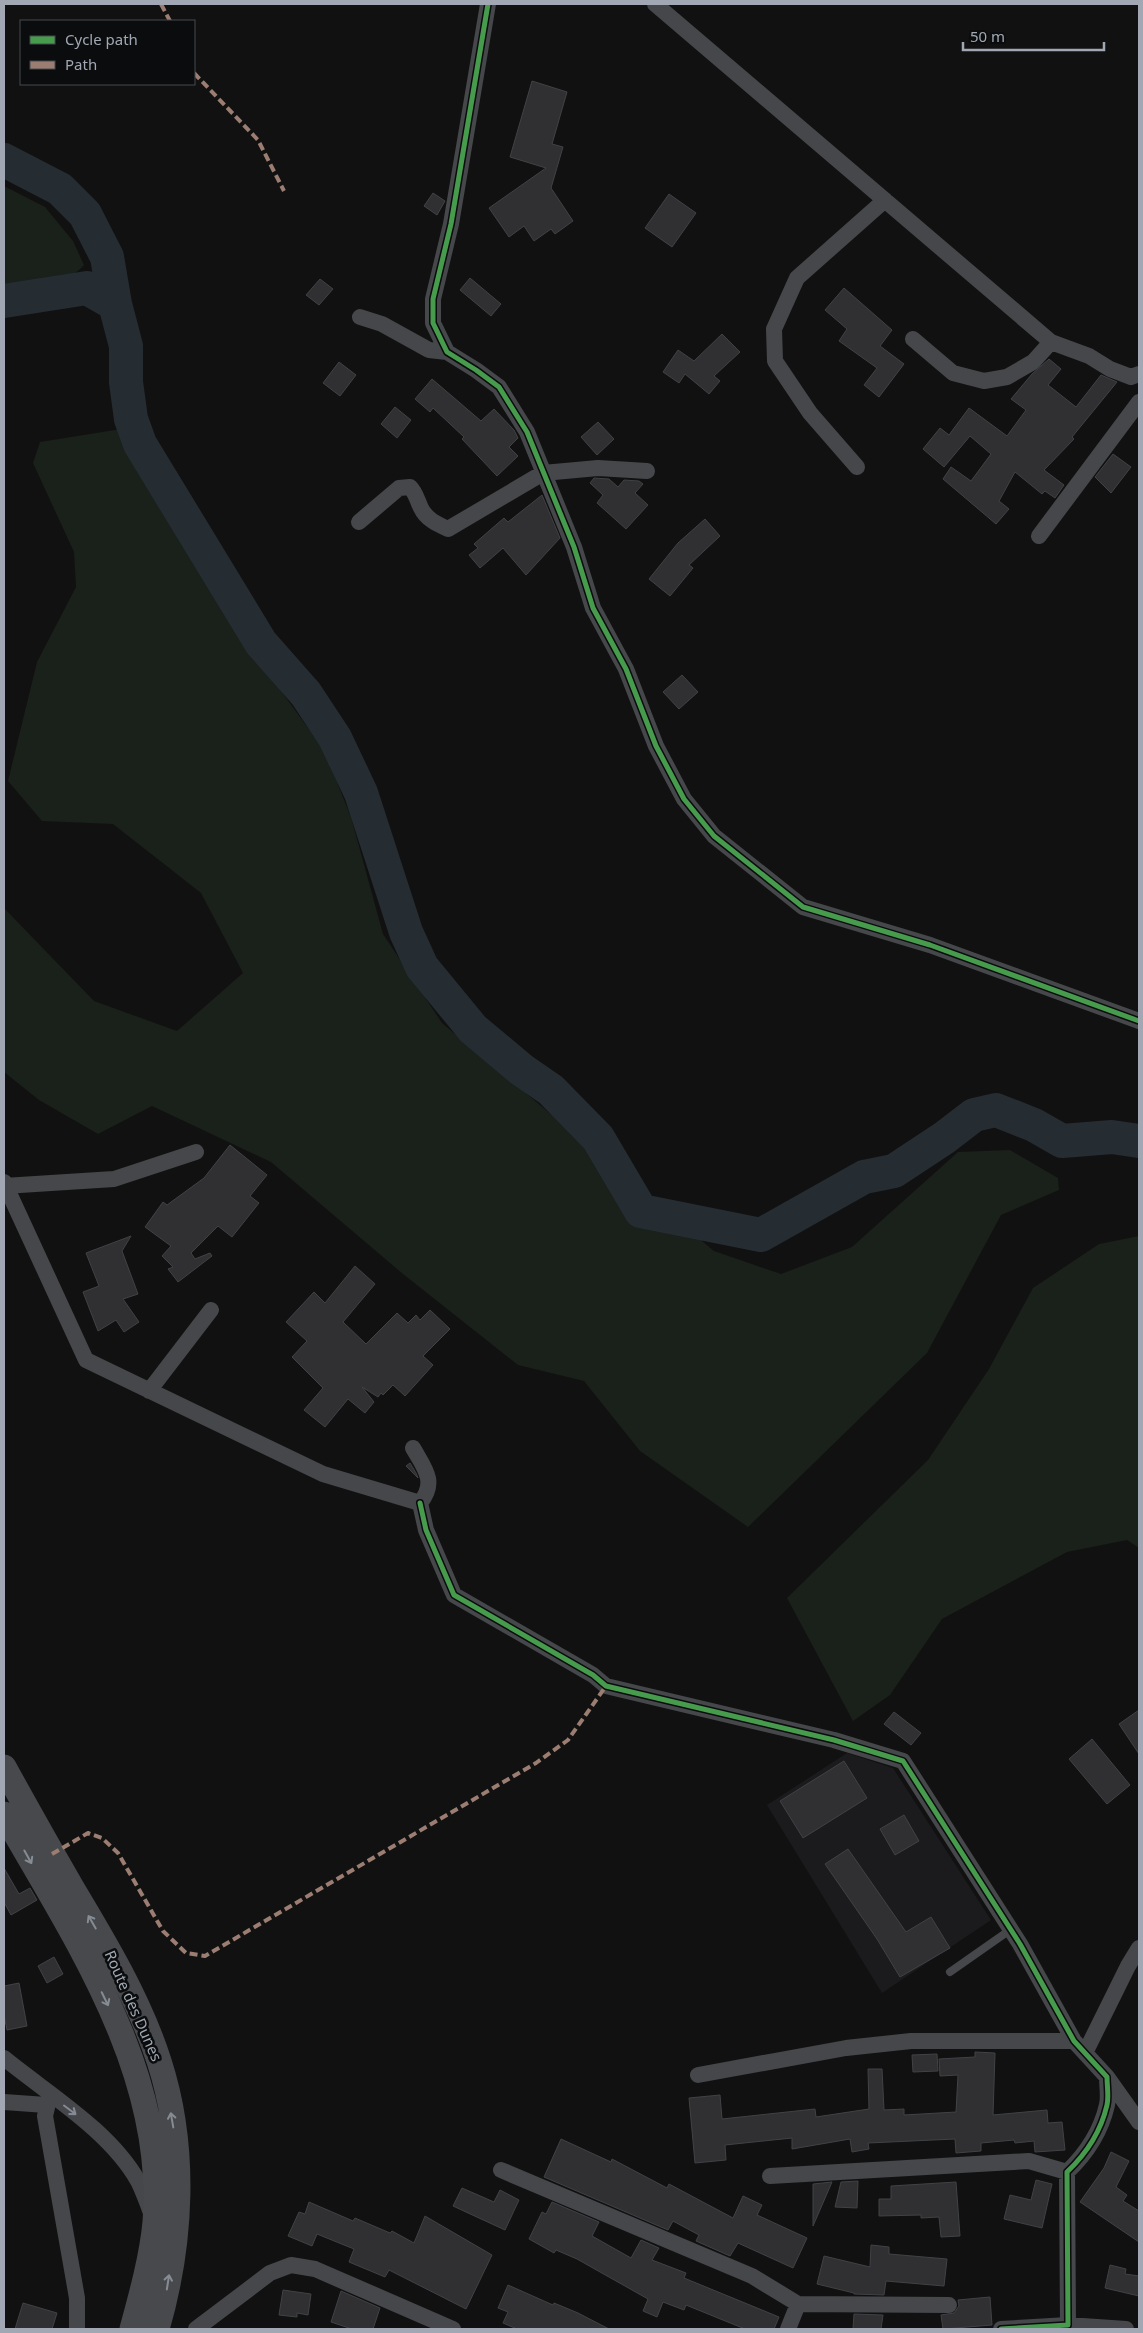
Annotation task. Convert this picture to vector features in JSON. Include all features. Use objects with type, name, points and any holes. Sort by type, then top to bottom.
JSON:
[{"type":"main road","name":"Route des Dunes","points":[[4,1767],[113,1958],[159,2061],[173,2120],[178,2178],[176,2230],[164,2307],[157,2329]]},
{"type":"main road","name":"Route des Dunes","points":[[4,1814],[85,1958],[124,2037],[143,2094],[154,2150],[155,2222],[132,2329]]},
{"type":"street","points":[[448,352],[433,323],[433,299],[451,224],[488,4]]},
{"type":"street","points":[[655,4],[1051,342],[1089,356],[1110,370],[1131,377],[1139,374]]},
{"type":"street","points":[[857,467],[810,413],[775,361],[774,329],[797,278],[885,200]]},
{"type":"street","points":[[360,317],[382,324],[429,350],[448,352],[499,387],[527,432],[574,547],[592,608],[626,669],[656,746],[684,799],[714,836],[803,907],[930,945],[1139,1021]]},
{"type":"street","points":[[913,339],[953,373],[984,381],[1007,377],[1033,362],[1051,342]]},
{"type":"street","points":[[1039,536],[1139,402]]},
{"type":"street","points":[[360,522],[399,488],[410,487],[415,492],[422,510],[433,523],[448,529],[543,473],[598,468],[646,471]]},
{"type":"street","points":[[196,1152],[114,1179],[5,1185],[86,1360],[323,1474],[420,1503]]},
{"type":"street","points":[[149,1391],[211,1310]]},
{"type":"street","points":[[413,1448],[428,1473],[428,1492],[420,1503],[426,1530],[454,1595],[594,1675],[606,1686],[834,1740],[903,1762],[1010,1930],[1074,2041],[1107,2077],[1139,2122]]},
{"type":"street","points":[[1085,2053],[1128,1966],[1139,1948]]},
{"type":"street","points":[[698,2075],[846,2048],[911,2041],[1074,2041]]},
{"type":"street","points":[[4,2058],[48,2100],[92,2126],[110,2144],[137,2181],[155,2222]]},
{"type":"street","points":[[1068,2325],[1067,2172],[1083,2157],[1097,2131],[1107,2104],[1107,2077]]},
{"type":"street","points":[[4,2102],[48,2100]]},
{"type":"street","points":[[48,2100],[45,2116],[77,2298],[77,2329]]},
{"type":"street","points":[[770,2176],[1029,2161],[1067,2172]]},
{"type":"street","points":[[502,2170],[752,2276],[798,2304],[949,2305]]},
{"type":"street","points":[[196,2329],[270,2273],[291,2264],[315,2269],[453,2329]]},
{"type":"street","points":[[788,2329],[798,2304]]},
{"type":"street","points":[[1001,2329],[1068,2325],[1126,2329]]},
{"type":"lane","points":[[950,1972],[1010,1930]]},
{"type":"shaded area","points":[[4,186],[45,207],[73,241],[84,265],[67,278],[47,287],[4,296]]},
{"type":"shaded area","points":[[121,429],[244,640],[324,750],[351,817],[383,934],[442,1023],[714,1251],[781,1274],[852,1247],[958,1152],[1010,1150],[1058,1178],[1059,1190],[1001,1215],[927,1353],[748,1527],[640,1451],[584,1381],[518,1365],[403,1274],[271,1162],[152,1106],[98,1134],[39,1100],[4,1072],[4,908],[94,1001],[177,1031],[243,973],[201,893],[113,824],[42,821],[8,781],[37,662],[76,587],[74,552],[33,463],[40,442]]},
{"type":"shaded area","points":[[1139,1236],[1139,1548],[1127,1540],[1067,1552],[942,1619],[890,1695],[853,1721],[787,1598],[928,1460],[989,1369],[1033,1288],[1099,1244]]},
{"type":"shaded area","points":[[847,1753],[893,1768],[991,1920],[882,1993],[767,1805]]},
{"type":"building","points":[[532,81],[567,92],[552,144],[563,147],[551,188],[573,221],[555,234],[551,229],[534,241],[524,226],[509,237],[489,208],[546,168],[510,157]]},
{"type":"building","points":[[433,193],[445,201],[437,215],[424,206]]},
{"type":"building","points":[[669,194],[696,213],[672,247],[645,228]]},
{"type":"building","points":[[470,278],[501,304],[491,316],[460,290]]},
{"type":"building","points":[[320,279],[333,289],[319,305],[306,295]]},
{"type":"building","points":[[844,288],[892,330],[880,346],[904,364],[879,397],[864,385],[877,368],[839,341],[847,329],[825,310]]},
{"type":"building","points":[[722,334],[740,352],[714,376],[720,381],[709,394],[685,374],[679,383],[663,372],[678,350],[694,361]]},
{"type":"building","points":[[1049,359],[1061,369],[1048,385],[1076,407],[1101,375],[1117,382],[1072,437],[1074,439],[1044,470],[1064,485],[1055,498],[1045,491],[1042,494],[1015,472],[999,501],[1009,509],[996,524],[943,479],[951,467],[971,481],[991,454],[970,436],[944,467],[923,449],[940,428],[949,435],[969,408],[1007,436],[1026,410],[1011,399],[1032,374]]},
{"type":"building","points":[[339,362],[356,375],[340,396],[323,383]]},
{"type":"building","points":[[432,379],[481,421],[494,409],[514,430],[518,438],[509,447],[518,456],[497,476],[462,439],[464,437],[433,408],[430,412],[415,399]]},
{"type":"building","points":[[395,407],[411,420],[397,438],[381,424]]},
{"type":"building","points":[[598,422],[614,439],[597,455],[581,437]]},
{"type":"building","points":[[1113,454],[1131,467],[1111,493],[1095,477]]},
{"type":"building","points":[[594,478],[609,479],[618,487],[624,480],[639,481],[643,484],[635,493],[648,505],[626,529],[597,503],[603,495],[590,483]]},
{"type":"building","points":[[542,495],[560,538],[526,575],[503,548],[480,568],[469,555],[478,548],[474,544],[504,518],[508,522]]},
{"type":"building","points":[[705,519],[720,536],[689,565],[693,568],[670,596],[649,579],[678,543]]},
{"type":"building","points":[[682,675],[698,692],[679,709],[663,692]]},
{"type":"building","points":[[230,1145],[267,1175],[250,1196],[259,1203],[232,1237],[218,1226],[191,1253],[195,1259],[210,1253],[212,1256],[178,1282],[168,1269],[173,1267],[162,1256],[171,1246],[145,1227],[163,1202],[167,1205],[204,1178]]},
{"type":"building","points":[[131,1236],[122,1251],[138,1294],[123,1299],[139,1322],[124,1332],[116,1320],[98,1331],[83,1292],[99,1286],[86,1253]]},
{"type":"building","points":[[355,1266],[375,1284],[343,1322],[366,1344],[397,1313],[408,1323],[416,1315],[420,1320],[430,1310],[450,1329],[423,1356],[433,1365],[405,1396],[393,1385],[383,1395],[381,1393],[378,1397],[362,1387],[374,1402],[365,1413],[348,1399],[325,1427],[304,1410],[323,1388],[292,1357],[307,1341],[286,1322],[314,1292],[325,1303]]},
{"type":"building","points":[[410,1463],[416,1473],[418,1478],[406,1466]]},
{"type":"building","points":[[1139,1710],[1139,1754],[1119,1724]]},
{"type":"building","points":[[894,1712],[921,1733],[911,1745],[884,1724]]},
{"type":"building","points":[[1092,1739],[1130,1785],[1107,1804],[1069,1759]]},
{"type":"building","points":[[844,1761],[867,1798],[803,1838],[780,1801]]},
{"type":"building","points":[[904,1815],[919,1841],[895,1855],[880,1829]]},
{"type":"building","points":[[848,1849],[906,1932],[931,1917],[950,1948],[900,1977],[877,1939],[825,1864]]},
{"type":"building","points":[[4,1868],[19,1894],[30,1888],[37,1900],[11,1915],[4,1902]]},
{"type":"building","points":[[54,1957],[63,1974],[47,1983],[38,1966]]},
{"type":"building","points":[[19,1983],[27,2026],[7,2030],[4,2015],[4,1986]]},
{"type":"building","points":[[975,2052],[995,2053],[993,2115],[1047,2110],[1048,2123],[1062,2122],[1065,2150],[1035,2152],[1034,2141],[1015,2143],[1014,2140],[981,2143],[981,2151],[956,2153],[955,2139],[868,2143],[869,2149],[852,2152],[850,2139],[792,2149],[792,2138],[725,2145],[726,2160],[695,2163],[689,2098],[720,2095],[722,2119],[815,2109],[816,2117],[869,2109],[868,2069],[882,2069],[884,2110],[904,2109],[904,2115],[956,2112],[958,2075],[940,2076],[939,2059],[975,2057]]},
{"type":"building","points":[[937,2054],[938,2071],[913,2072],[912,2055]]},
{"type":"building","points":[[561,2139],[611,2162],[612,2159],[667,2188],[669,2184],[733,2218],[743,2196],[762,2205],[757,2215],[807,2238],[793,2268],[738,2243],[730,2256],[696,2241],[699,2235],[673,2221],[668,2230],[544,2177]]},
{"type":"building","points":[[1111,2152],[1129,2161],[1116,2187],[1127,2195],[1123,2201],[1139,2211],[1139,2242],[1080,2202],[1104,2168]]},
{"type":"building","points":[[1036,2180],[1052,2184],[1042,2228],[1004,2219],[1010,2195],[1031,2200]]},
{"type":"building","points":[[858,2181],[857,2208],[835,2207],[841,2182]]},
{"type":"building","points":[[832,2182],[813,2226],[813,2184]]},
{"type":"building","points":[[956,2182],[960,2236],[941,2237],[939,2217],[921,2218],[921,2215],[879,2216],[879,2199],[891,2199],[891,2186]]},
{"type":"building","points":[[462,2188],[494,2202],[500,2190],[519,2200],[505,2230],[453,2206]]},
{"type":"building","points":[[309,2202],[353,2221],[355,2218],[390,2233],[392,2231],[414,2243],[425,2216],[492,2255],[466,2309],[389,2270],[385,2277],[349,2262],[354,2249],[317,2234],[312,2246],[288,2236],[299,2212],[305,2214]]},
{"type":"building","points":[[552,2202],[599,2222],[592,2236],[631,2258],[641,2240],[659,2248],[652,2260],[686,2273],[684,2278],[779,2317],[774,2329],[745,2329],[686,2305],[684,2310],[663,2302],[657,2317],[643,2311],[648,2299],[577,2259],[556,2250],[554,2253],[529,2239],[542,2212],[546,2214]]},
{"type":"building","points":[[871,2245],[889,2247],[889,2254],[947,2259],[944,2286],[886,2281],[884,2295],[854,2294],[817,2284],[824,2256],[870,2267]]},
{"type":"building","points":[[1110,2265],[1126,2269],[1125,2274],[1139,2276],[1139,2296],[1105,2288]]},
{"type":"building","points":[[508,2285],[553,2305],[554,2303],[578,2313],[609,2329],[517,2329],[503,2323],[508,2312],[498,2308]]},
{"type":"building","points":[[283,2290],[311,2294],[308,2315],[297,2313],[297,2317],[279,2315]]},
{"type":"building","points":[[341,2291],[380,2308],[373,2329],[352,2329],[331,2322]]},
{"type":"building","points":[[990,2297],[992,2325],[943,2329],[941,2315],[954,2313],[959,2306],[958,2300]]},
{"type":"building","points":[[23,2303],[57,2313],[52,2329],[15,2329]]},
{"type":"building","points":[[854,2314],[883,2315],[881,2329],[853,2329]]},
{"type":"waterway","points":[[4,160],[60,189],[85,214],[107,257],[115,304]]},
{"type":"waterway","points":[[4,301],[87,288],[115,304],[126,346],[126,382],[131,419],[140,444],[261,643],[306,694],[335,738],[361,793],[406,932],[422,967],[473,1029],[522,1070],[551,1090],[598,1138],[641,1211],[761,1235],[864,1177],[894,1171],[944,1138],[974,1115],[996,1110],[1034,1125],[1062,1141],[1112,1137],[1139,1141]]},
{"type":"marked path","points":[[161,4],[169,20]]},
{"type":"marked path","points":[[195,74],[258,140],[284,191]]},
{"type":"marked path","points":[[52,1854],[88,1833],[102,1838],[118,1853],[163,1931],[186,1953],[205,1956],[536,1763],[568,1740],[606,1686]]},
{"type":"cycle path","points":[[488,4],[451,224],[433,299],[433,323],[447,352],[499,387],[527,432],[574,547],[593,608],[626,669],[656,746],[684,799],[714,836],[803,907],[930,945],[1139,1021]]},
{"type":"cycle path","points":[[420,1503],[426,1530],[454,1595],[593,1675],[606,1686],[834,1740],[903,1761],[1020,1944],[1074,2041],[1107,2077],[1108,2102],[1101,2124],[1086,2150],[1067,2172],[1068,2325],[1001,2329]]}]
